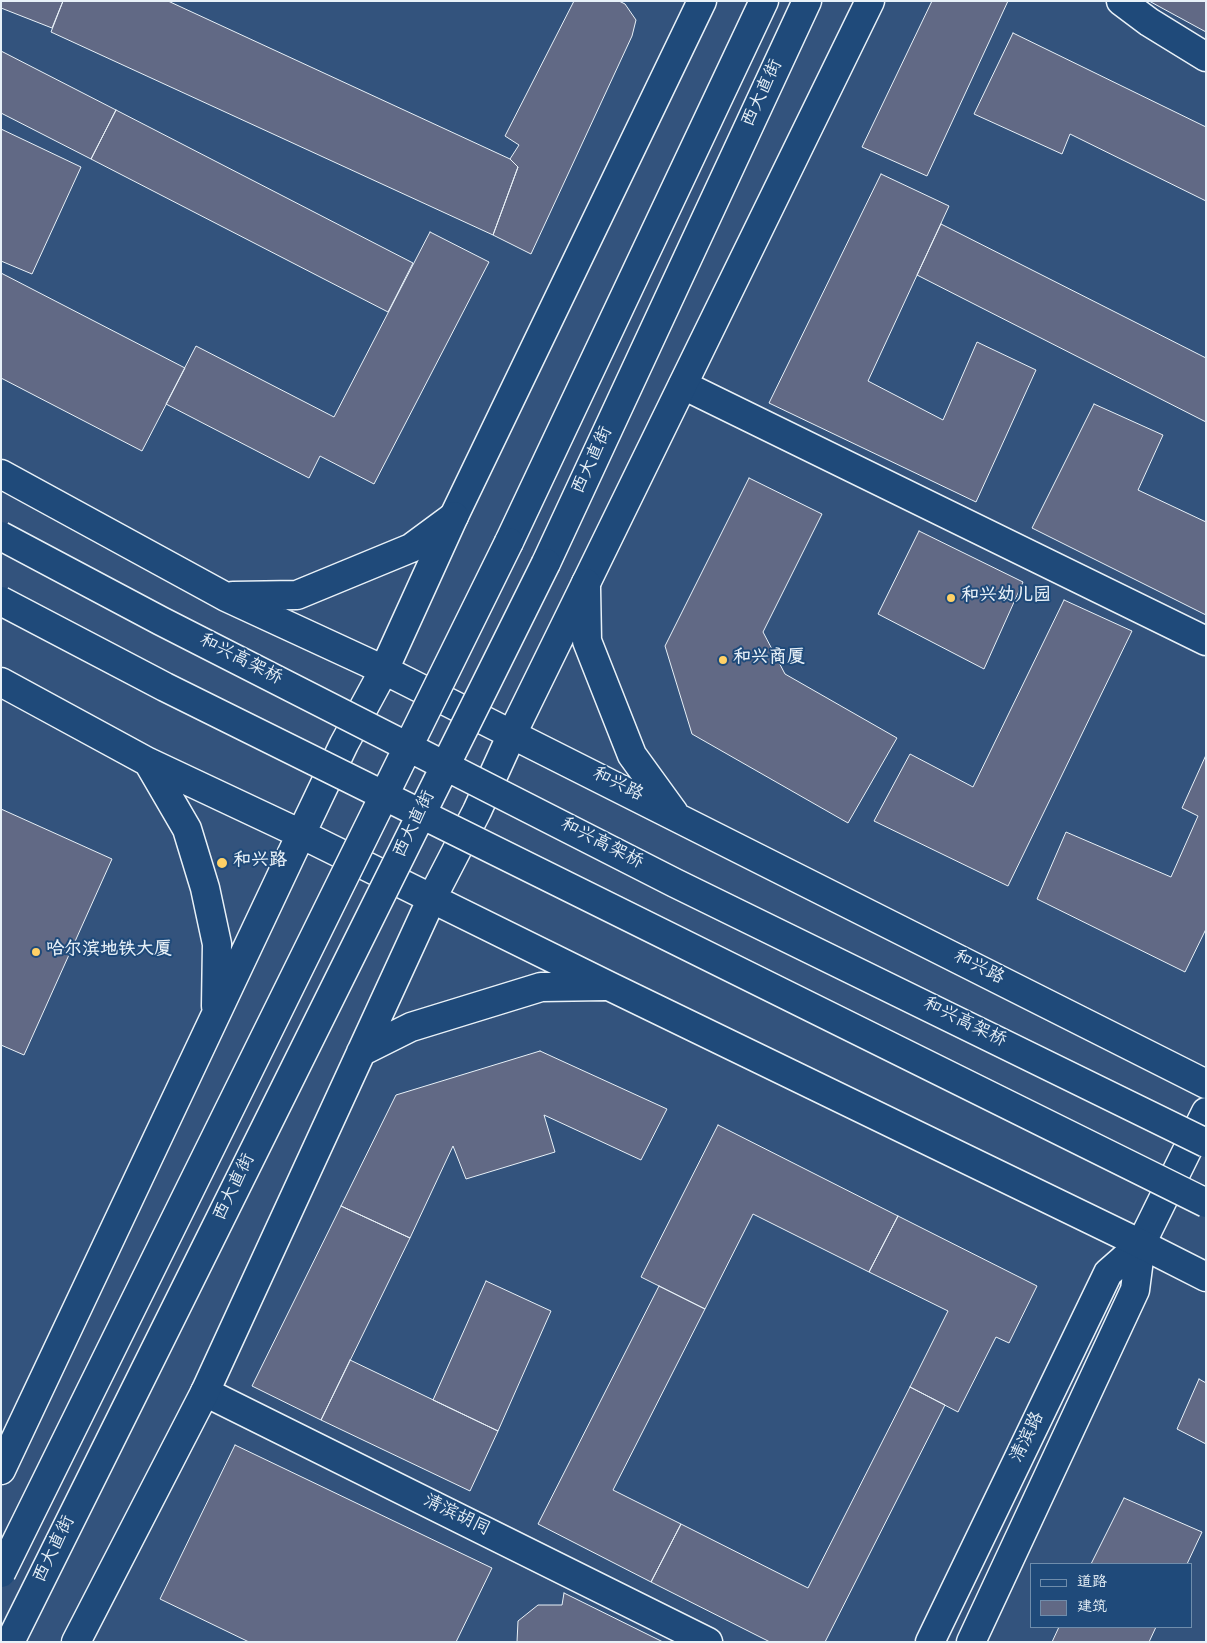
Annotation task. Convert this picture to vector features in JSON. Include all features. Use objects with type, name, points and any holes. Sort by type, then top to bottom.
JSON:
[{"type":"main road","points":[[1,1470],[301,834],[344,744],[384,670],[454,516],[702,1]]},
{"type":"main road","points":[[1,1573],[509,542],[764,1]]},
{"type":"main road","name":"西大直街","points":[[10,1642],[546,563],[807,1]]},
{"type":"main road","points":[[76,1642],[205,1392],[432,898],[477,811],[512,734],[870,1]]},
{"type":"main road","points":[[1122,1],[1149,22],[1206,57]]},
{"type":"main road","points":[[683,385],[1206,641]]},
{"type":"main road","name":"和兴路","points":[[1,474],[226,596],[384,670],[1206,1084]]},
{"type":"main road","points":[[226,596],[297,595],[411,548],[454,516]]},
{"type":"main road","name":"和兴高架桥","points":[[1,536],[161,621],[675,883],[1206,1143]]},
{"type":"main road","points":[[586,584],[587,641],[632,755],[677,816]]},
{"type":"main road","points":[[1,601],[174,691],[1206,1204]]},
{"type":"main road","points":[[1,682],[148,762],[301,834],[1206,1277]]},
{"type":"main road","points":[[148,762],[187,829],[205,888],[217,944],[216,1014]]},
{"type":"main road","points":[[361,1052],[411,1027],[541,987],[609,986]]},
{"type":"main road","name":"清滨路","points":[[971,1642],[1135,1290],[1141,1244],[1206,1112]]},
{"type":"main road","name":"清滨路","points":[[930,1642],[1108,1273],[1141,1244]]},
{"type":"main road","name":"清滨胡同","points":[[205,1392],[708,1642]]},
{"type":"building","points":[[1,1],[63,1],[52,28],[1,8]]},
{"type":"building","points":[[63,1],[168,1],[510,159],[518,167],[493,235],[51,32]]},
{"type":"building","points":[[574,1],[619,1],[625,4],[636,20],[632,36],[531,254],[493,235],[518,167],[510,159],[519,145],[505,136]]},
{"type":"building","points":[[932,1],[1008,1],[927,176],[862,147]]},
{"type":"building","points":[[1149,1],[1206,1],[1206,32]]},
{"type":"building","points":[[1013,33],[1206,127],[1206,201],[1070,134],[1062,154],[974,114]]},
{"type":"building","points":[[1,51],[116,110],[91,159],[1,113]]},
{"type":"building","points":[[116,110],[413,263],[388,312],[91,159]]},
{"type":"building","points":[[1,129],[81,167],[32,274],[1,261]]},
{"type":"building","points":[[881,174],[949,206],[868,381],[943,420],[977,342],[1036,370],[976,502],[769,403]]},
{"type":"building","points":[[941,224],[1206,358],[1206,422],[917,275]]},
{"type":"building","points":[[430,232],[489,262],[374,484],[320,456],[309,478],[166,404],[196,346],[334,417]]},
{"type":"building","points":[[1,273],[185,368],[142,451],[1,378]]},
{"type":"building","points":[[1094,404],[1163,435],[1138,490],[1206,522],[1206,615],[1032,528]]},
{"type":"building","name":"和兴商厦","points":[[749,478],[822,514],[763,632],[785,674],[897,738],[848,823],[692,734],[665,646]]},
{"type":"building","name":"和兴幼儿园","points":[[919,531],[1023,582],[984,669],[878,614]]},
{"type":"building","points":[[1064,600],[1132,631],[1008,886],[874,821],[910,754],[973,787]]},
{"type":"building","points":[[1206,755],[1206,929],[1185,972],[1037,899],[1066,832],[1171,877],[1198,816],[1182,808]]},
{"type":"building","name":"哈尔滨地铁大厦","points":[[1,809],[112,859],[24,1055],[1,1045]]},
{"type":"building","points":[[540,1051],[667,1109],[641,1160],[544,1115],[555,1152],[466,1179],[453,1146],[410,1238],[341,1206],[396,1095]]},
{"type":"building","points":[[718,1125],[898,1216],[869,1272],[753,1214],[705,1309],[641,1277]]},
{"type":"building","points":[[341,1206],[410,1238],[321,1420],[252,1386]]},
{"type":"building","points":[[898,1216],[1037,1286],[1009,1343],[996,1337],[958,1412],[910,1387],[948,1311],[869,1272]]},
{"type":"building","points":[[486,1281],[551,1311],[498,1431],[433,1400]]},
{"type":"building","points":[[659,1286],[705,1309],[613,1490],[681,1524],[651,1582],[538,1524]]},
{"type":"building","points":[[350,1360],[498,1431],[470,1491],[321,1420]]},
{"type":"building","points":[[1199,1379],[1206,1383],[1206,1444],[1177,1429]]},
{"type":"building","points":[[910,1387],[945,1405],[825,1642],[770,1642],[651,1582],[681,1524],[808,1588]]},
{"type":"building","points":[[235,1445],[492,1568],[456,1642],[249,1642],[160,1599]]},
{"type":"building","points":[[1124,1498],[1202,1532],[1187,1563],[1092,1563]]},
{"type":"building","points":[[564,1593],[663,1642],[517,1642],[518,1621],[538,1605],[562,1605]]},
{"type":"building","points":[[1059,1628],[1156,1628],[1149,1642],[1052,1642]]},
{"type":"place","name":"和兴幼儿园","points":[[951,598]]},
{"type":"place","name":"和兴商厦","points":[[723,660]]},
{"type":"place","name":"和兴路","points":[[222,863]]},
{"type":"place","name":"哈尔滨地铁大厦","points":[[36,952]]}]
